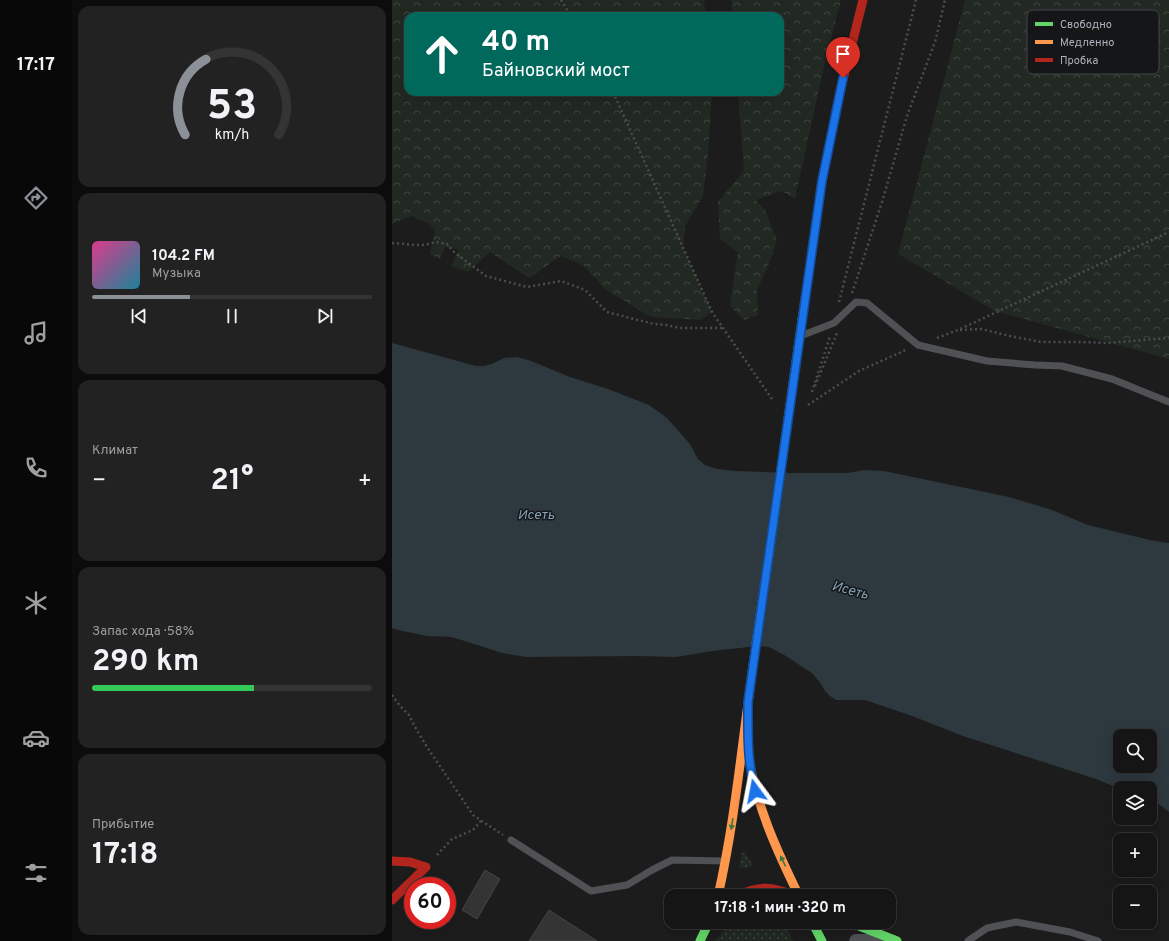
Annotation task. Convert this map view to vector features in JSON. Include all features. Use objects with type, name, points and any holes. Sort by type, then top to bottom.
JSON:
[{"type":"main road","points":[[720,889],[726,861],[738,787],[748,698],[822,181],[840,92],[863,0]]},
{"type":"main road","points":[[748,698],[748,751],[752,780],[758,802],[774,844],[796,889]]},
{"type":"main road","points":[[392,861],[410,862],[426,867],[392,900]]},
{"type":"main road","points":[[757,889],[771,887],[778,889]]},
{"type":"main road","points":[[700,941],[706,929]]},
{"type":"main road","points":[[816,929],[822,941]]},
{"type":"main road","points":[[867,929],[897,941]]},
{"type":"street","points":[[856,941],[885,941]]},
{"type":"lane","points":[[799,336],[834,323],[856,302],[867,303],[918,345],[987,361],[1062,366],[1112,379],[1169,402]]},
{"type":"lane","points":[[511,840],[591,891],[627,885],[672,860],[726,861]]},
{"type":"lane","points":[[968,941],[987,928],[1016,922],[1070,932],[1098,941]]},
{"type":"path","points":[[561,0],[568,12]]},
{"type":"path","points":[[807,406],[834,323],[916,0]]},
{"type":"path","points":[[846,311],[882,202],[907,116],[935,42],[945,0]]},
{"type":"path","points":[[615,96],[712,312],[774,401]]},
{"type":"path","points":[[807,406],[859,371],[918,345],[958,330],[1169,232]]},
{"type":"path","points":[[392,243],[424,245],[436,242],[446,244],[454,252],[486,276],[527,287],[561,281],[585,290],[607,312],[654,324],[680,328],[722,328]]},
{"type":"path","points":[[958,330],[981,329],[1041,342],[1107,343],[1169,338]]},
{"type":"path","points":[[807,406],[837,333]]},
{"type":"path","points":[[392,695],[400,706],[410,715],[415,727],[427,747],[473,815],[511,840]]},
{"type":"path","points":[[426,867],[452,839],[472,830],[481,820]]},
{"type":"green space","points":[[392,0],[704,0],[706,12],[404,12],[404,96],[712,96],[708,154],[703,196],[685,226],[683,248],[712,312],[701,320],[651,317],[606,290],[584,266],[561,256],[529,278],[490,252],[468,272],[451,266],[459,250],[445,246],[440,259],[430,254],[435,231],[430,224],[411,216],[392,224]]},
{"type":"green space","points":[[731,0],[841,0],[824,66],[795,199],[782,191],[756,200],[765,210],[777,240],[771,259],[757,290],[758,315],[744,320],[730,306],[738,252],[720,239],[718,202],[744,171],[738,96],[784,96],[784,12],[732,12]]},
{"type":"green space","points":[[965,0],[1169,0],[1169,359],[995,311],[898,254]]},
{"type":"green space","points":[[745,852],[753,866],[739,869],[742,853]]},
{"type":"green space","points":[[725,929],[787,929],[793,941],[715,941]]},
{"type":"water","name":"Исеть","points":[[392,343],[476,366],[492,364],[504,358],[517,357],[649,405],[667,418],[690,444],[698,459],[705,465],[717,469],[792,473],[848,473],[864,470],[884,471],[1009,497],[1052,510],[1088,525],[1169,543],[1169,812],[1157,804],[1157,781],[1113,781],[1113,786],[1096,779],[963,736],[865,700],[836,700],[825,691],[813,674],[786,656],[769,647],[759,646],[712,651],[676,657],[526,657],[502,653],[451,637],[427,636],[392,628]]},
{"type":"building","points":[[485,870],[500,879],[477,919],[462,910]]},
{"type":"building","points":[[549,910],[597,941],[529,941]]},
{"type":"traffic: fast","points":[[769,555],[803,313]]},
{"type":"traffic: fast","points":[[700,941],[706,929]]},
{"type":"traffic: fast","points":[[816,929],[822,941]]},
{"type":"traffic: fast","points":[[867,929],[897,941]]},
{"type":"traffic: slow","points":[[719,889],[732,821],[769,555]]},
{"type":"traffic: slow","points":[[748,755],[752,774],[768,827],[796,889]]},
{"type":"traffic: jam","points":[[803,313],[822,181],[840,92],[863,0]]},
{"type":"traffic: jam","points":[[392,861],[410,862],[426,867],[392,900]]},
{"type":"traffic: jam","points":[[759,889],[773,889]]},
{"type":"route","points":[[755,791],[748,751],[748,702],[822,181],[843,78]]}]
